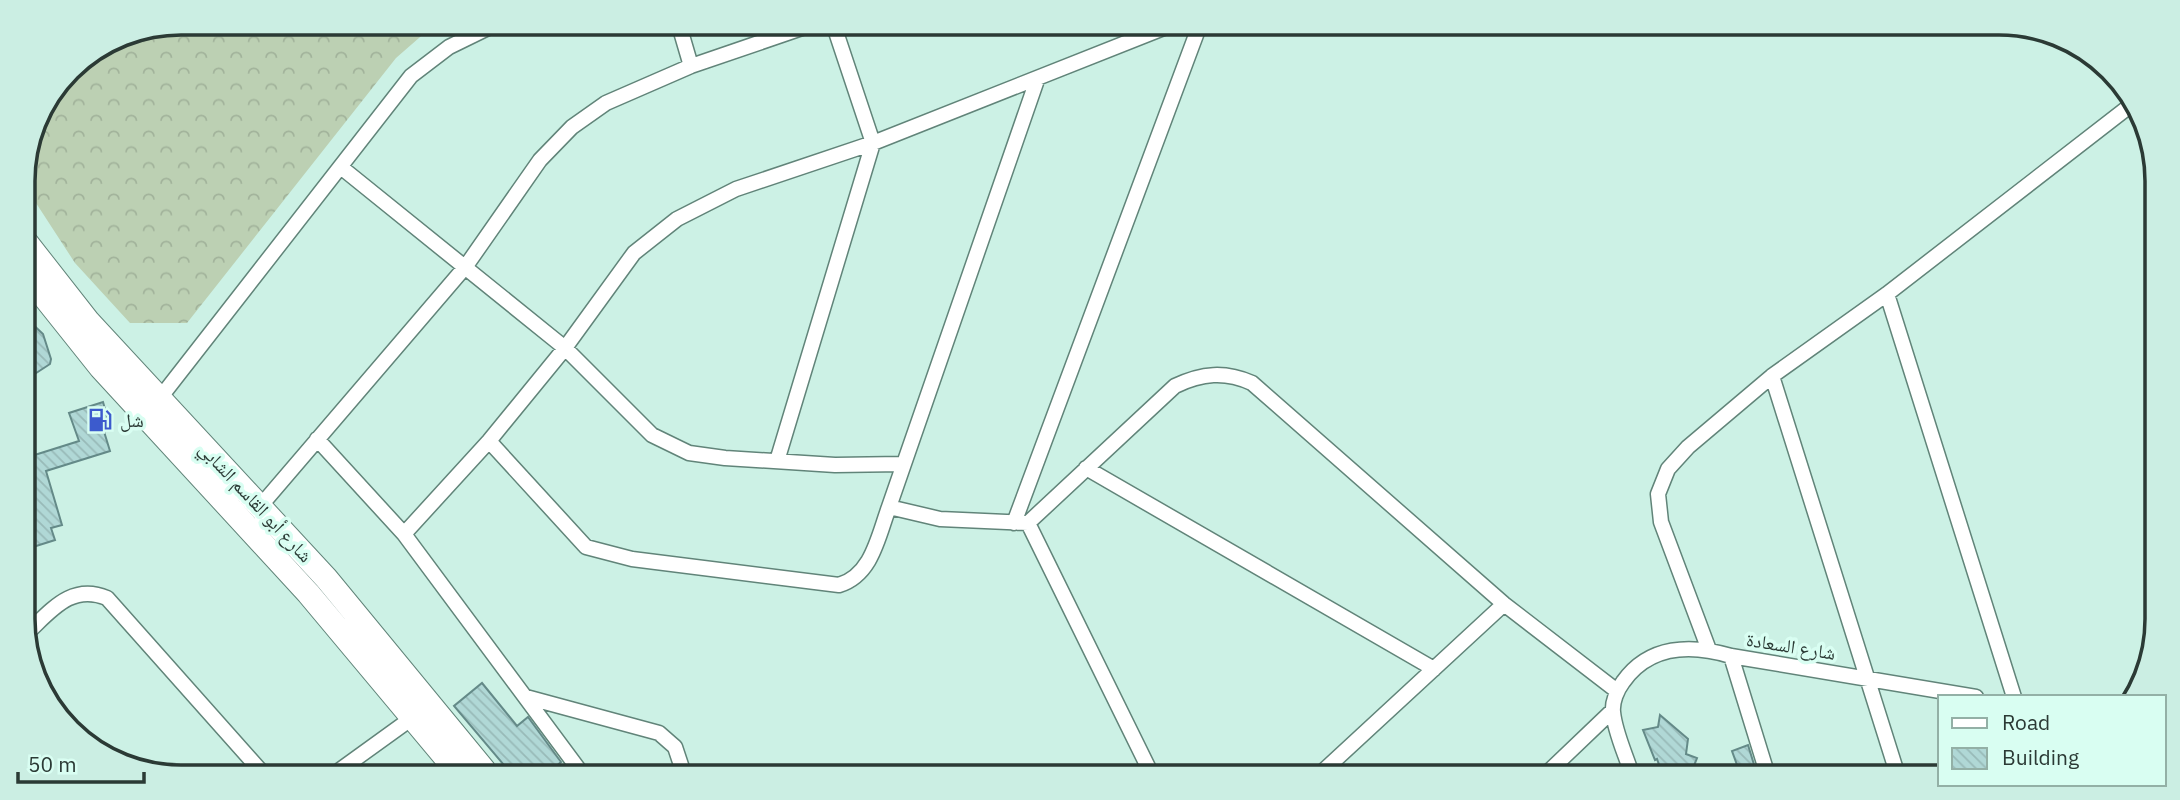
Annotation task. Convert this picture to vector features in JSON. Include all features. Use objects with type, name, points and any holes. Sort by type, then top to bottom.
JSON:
[{"type":"main road","name":"شارع أبو القاسم الشابي","points":[[35,289],[88,321],[160,398],[326,578],[479,765]]},
{"type":"main road","name":"شارع أبو القاسم الشابي","points":[[35,289],[101,368],[308,593],[453,765]]},
{"type":"street","points":[[160,398],[342,168],[411,76],[449,47],[474,35]]},
{"type":"street","points":[[682,35],[691,66]]},
{"type":"street","points":[[243,524],[466,266],[540,160],[572,127],[606,103],[691,66],[782,35]]},
{"type":"street","points":[[777,461],[873,143],[837,35]]},
{"type":"street","points":[[404,534],[489,441],[565,348],[634,253],[677,219],[736,189],[873,143],[1147,35]]},
{"type":"street","points":[[1146,765],[1021,523],[1196,35]]},
{"type":"street","points":[[489,441],[586,547],[632,559],[839,585],[854,581],[862,572],[888,507],[1037,80]]},
{"type":"street","points":[[1709,650],[1661,522],[1658,494],[1668,469],[1688,447],[1772,376],[1887,294],[2126,109]]},
{"type":"street","points":[[342,168],[565,348],[652,435],[689,453],[835,465],[902,464]]},
{"type":"street","points":[[1887,294],[2013,695]]},
{"type":"street","points":[[888,507],[940,519],[1021,523],[1086,468],[1175,386],[1192,377],[1234,375],[1252,383],[1504,604],[1616,691],[1612,711],[1629,765]]},
{"type":"street","points":[[1772,376],[1895,765]]},
{"type":"street","points":[[317,439],[404,534],[576,765]]},
{"type":"street","points":[[1086,468],[1434,669]]},
{"type":"street","points":[[35,626],[71,594],[96,593],[107,598],[256,765]]},
{"type":"street","points":[[1330,765],[1504,604]]},
{"type":"street","name":"شارع السعادة","points":[[1616,691],[1633,667],[1657,653],[1681,648],[1709,650],[1965,695]]},
{"type":"street","points":[[1731,656],[1765,765]]},
{"type":"street","points":[[526,697],[659,733],[675,747],[681,765]]},
{"type":"street","points":[[1555,765],[1612,711]]},
{"type":"street","points":[[348,765],[412,718]]},
{"type":"green space","points":[[422,35],[396,58],[187,323],[130,323],[75,263],[35,201],[35,171],[40,143],[50,116],[71,85],[100,60],[125,46],[162,36]]},
{"type":"building","points":[[35,326],[43,334],[51,359],[50,364],[35,374]]},
{"type":"building","points":[[103,402],[109,423],[102,425],[110,451],[46,471],[62,525],[51,528],[55,540],[35,546],[35,455],[79,441],[69,413]]},
{"type":"building","points":[[482,683],[517,726],[528,717],[561,762],[558,765],[504,765],[454,706]]},
{"type":"building","points":[[1660,715],[1688,739],[1686,754],[1697,758],[1694,765],[1659,765],[1643,730],[1658,727]]},
{"type":"building","points":[[1748,745],[1754,765],[1737,765],[1732,751]]},
{"type":"place","name":"شل","points":[[100,420]]}]
